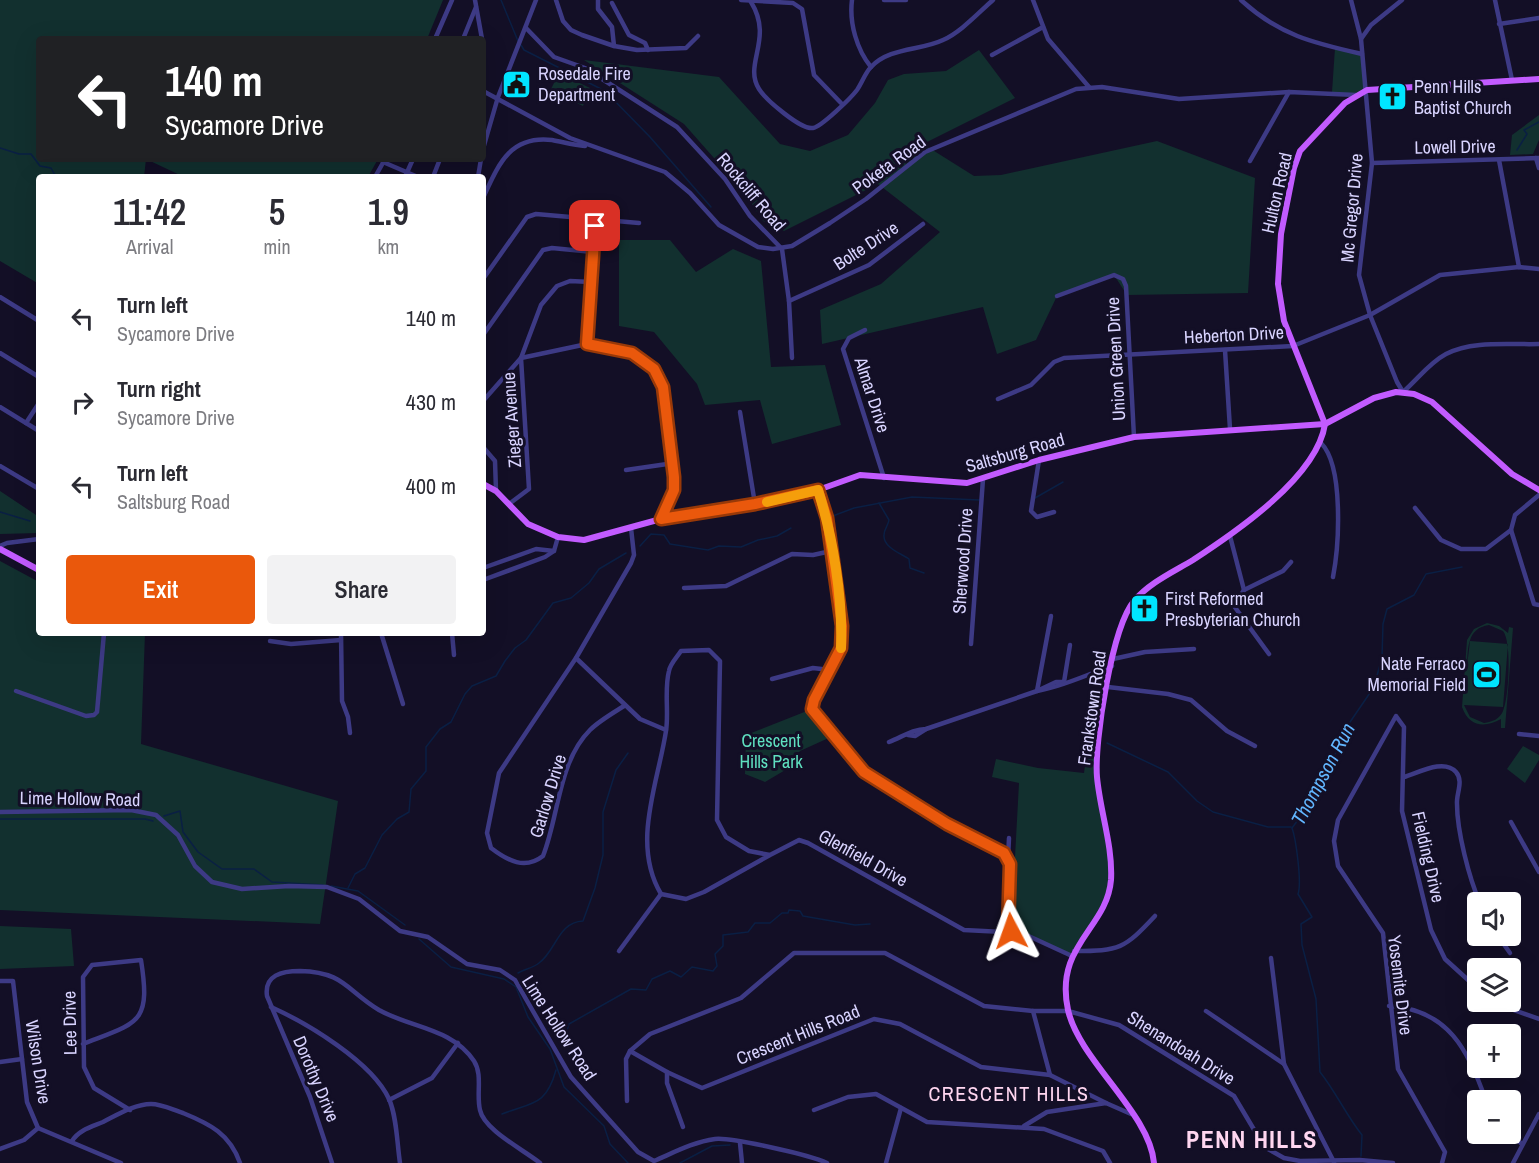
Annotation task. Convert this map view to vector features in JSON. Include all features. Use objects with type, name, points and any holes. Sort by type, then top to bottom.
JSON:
[{"type":"main road","name":"Hulton Road","points":[[1325,424],[1284,321],[1278,284],[1281,234],[1294,168],[1300,151],[1356,95],[1367,90],[1539,79]]},
{"type":"main road","name":"Saltsburg Road","points":[[486,486],[496,491],[528,524],[558,537],[584,540],[661,519],[755,504],[818,490],[860,475],[952,484],[983,479],[1039,460],[1134,437],[1325,424],[1374,398],[1404,392]]},
{"type":"main road","points":[[1404,392],[1432,402],[1512,474],[1539,490]]},
{"type":"main road","name":"Frankstown Road","points":[[1154,1163],[1149,1141],[1084,1044],[1068,1011],[1067,982],[1073,954],[1105,903],[1110,887],[1111,866],[1097,764],[1108,687],[1120,626],[1135,600],[1151,586],[1230,536],[1300,474],[1321,443],[1325,424]]},
{"type":"main road","points":[[0,548],[36,568]]},
{"type":"street","points":[[436,36],[452,0]]},
{"type":"street","points":[[475,0],[481,36]]},
{"type":"street","points":[[486,139],[498,97],[536,0]]},
{"type":"street","points":[[556,0],[563,21],[571,30],[614,46],[648,50],[686,48],[698,36]]},
{"type":"street","points":[[598,0],[598,9],[612,27],[614,46]]},
{"type":"street","points":[[741,0],[787,2],[802,9],[814,75],[841,104]]},
{"type":"street","points":[[852,0],[850,10],[861,54],[871,67]]},
{"type":"street","points":[[884,0],[890,2],[906,0]]},
{"type":"street","points":[[751,2],[758,13],[761,43],[753,78],[760,91],[801,127],[813,128],[824,124],[841,104],[856,92],[871,67],[887,56],[945,40],[993,0]]},
{"type":"street","points":[[1033,0],[1043,27],[1059,53],[1089,87]]},
{"type":"street","points":[[1241,0],[1263,20],[1293,36],[1362,54]]},
{"type":"street","name":"Mc Gregor Drive","points":[[1351,0],[1361,39],[1372,163],[1359,275],[1370,315],[1397,382],[1404,392]]},
{"type":"street","points":[[1361,39],[1371,25],[1402,0]]},
{"type":"street","points":[[1495,0],[1512,80]]},
{"type":"street","points":[[612,3],[629,35],[645,43],[648,50]]},
{"type":"street","points":[[464,36],[476,7]]},
{"type":"street","points":[[1499,24],[1539,18]]},
{"type":"street","points":[[992,55],[1043,27]]},
{"type":"street","name":"Rockcliff Road","points":[[525,28],[554,57],[595,74],[677,128],[725,179],[750,216],[782,249],[789,301],[792,357]]},
{"type":"street","name":"Poketa Road","points":[[782,249],[801,241],[866,200],[925,152],[1052,98],[1089,87],[1179,99],[1289,92],[1356,95]]},
{"type":"street","points":[[486,92],[587,146]]},
{"type":"street","points":[[1250,161],[1289,92]]},
{"type":"street","points":[[486,192],[502,160],[511,150],[526,142],[551,140],[587,146],[640,161],[665,172],[690,193],[719,225],[758,247],[782,249]]},
{"type":"street","points":[[1537,158],[1539,168]]},
{"type":"street","name":"Lowell Drive","points":[[1372,163],[1537,158]]},
{"type":"street","points":[[1499,160],[1520,267]]},
{"type":"street","points":[[387,162],[405,174]]},
{"type":"street","points":[[486,275],[527,217],[536,214],[594,221],[605,219],[639,223]]},
{"type":"street","points":[[587,344],[594,221]]},
{"type":"street","name":"Bolte Drive","points":[[789,301],[869,265],[923,224]]},
{"type":"street","points":[[486,331],[543,250],[552,248],[593,252]]},
{"type":"street","name":"Heberton Drive","points":[[998,399],[1031,385],[1054,362],[1064,358],[1293,346],[1370,315],[1440,275],[1520,267],[1539,269]]},
{"type":"street","name":"Union Green Drive","points":[[1057,296],[1105,278],[1119,276],[1126,286],[1134,437]]},
{"type":"street","points":[[486,398],[521,358],[541,305],[557,286],[570,281],[591,282]]},
{"type":"street","points":[[0,297],[36,319]]},
{"type":"street","name":"Almar Drive","points":[[865,330],[849,338],[843,349],[884,478]]},
{"type":"street","points":[[521,358],[587,344],[632,353],[654,369],[663,387],[674,463],[674,490],[661,519]]},
{"type":"street","points":[[1404,392],[1429,366],[1447,354],[1471,346],[1539,344]]},
{"type":"street","points":[[1226,350],[1230,429]]},
{"type":"street","points":[[0,353],[36,374]]},
{"type":"street","name":"Zieger Avenue","points":[[508,505],[529,489],[521,358]]},
{"type":"street","points":[[0,407],[36,429]]},
{"type":"street","points":[[26,423],[36,408]]},
{"type":"street","points":[[740,412],[755,504]]},
{"type":"street","points":[[1321,443],[1330,454],[1337,486],[1332,577]]},
{"type":"street","points":[[486,450],[495,461],[496,491]]},
{"type":"street","points":[[1039,460],[1031,511],[1037,517],[1054,512]]},
{"type":"street","points":[[626,470],[674,463]]},
{"type":"street","points":[[0,466],[36,487]]},
{"type":"street","name":"Sherwood Drive","points":[[971,644],[983,479]]},
{"type":"street","points":[[818,490],[827,518],[842,626],[841,648],[814,700],[812,709],[864,772],[947,824],[1004,853],[1010,864],[1008,930]]},
{"type":"street","points":[[1537,604],[1511,530],[1515,515],[1539,495]]},
{"type":"street","points":[[1415,508],[1441,540],[1461,549],[1486,549],[1511,530]]},
{"type":"street","points":[[631,528],[633,559],[576,658],[640,719],[666,730]]},
{"type":"street","points":[[1230,536],[1244,590]]},
{"type":"street","points":[[486,579],[545,557],[554,550],[558,537]]},
{"type":"street","points":[[0,548],[7,543],[36,539]]},
{"type":"street","points":[[486,567],[536,549],[554,550]]},
{"type":"street","points":[[684,588],[726,586],[792,554],[813,555],[831,551]]},
{"type":"street","points":[[1269,654],[1234,606],[1244,590],[1283,571],[1291,562]]},
{"type":"street","points":[[1037,691],[1051,616]]},
{"type":"street","points":[[16,691],[86,716],[94,715],[97,712],[104,636]]},
{"type":"street","points":[[341,636],[342,701],[348,717],[350,733]]},
{"type":"street","points":[[382,636],[403,704]]},
{"type":"street","points":[[452,636],[454,655]]},
{"type":"street","points":[[270,641],[291,644],[341,640]]},
{"type":"street","points":[[1064,682],[1070,645]]},
{"type":"street","points":[[889,742],[908,735],[915,736],[926,729],[1037,691],[1050,683],[1064,682],[1145,652],[1194,649]]},
{"type":"street","points":[[709,650],[720,661],[717,820],[726,837],[749,851],[770,855],[704,892],[686,899],[662,894],[653,881],[649,857],[648,809],[666,730],[669,670],[681,651],[709,650]]},
{"type":"street","name":"Garlow Drive","points":[[576,658],[499,773],[487,833],[491,848],[523,865],[534,864],[543,856],[570,761],[581,740],[592,728],[624,706]]},
{"type":"street","points":[[772,679],[813,668],[830,670]]},
{"type":"street","points":[[1108,687],[1168,694],[1191,700],[1227,731],[1255,746]]},
{"type":"street","name":"Fielding Drive","points":[[1396,716],[1404,727],[1402,812],[1431,930],[1445,958],[1467,979]]},
{"type":"street","name":"Yosemite Drive","points":[[1396,716],[1338,820],[1334,841],[1338,866],[1383,933],[1389,1006],[1398,1069],[1445,1152],[1442,1163]]},
{"type":"street","points":[[1519,734],[1539,736]]},
{"type":"street","points":[[1404,777],[1446,766],[1456,772],[1460,781],[1456,804],[1460,830],[1476,892]]},
{"type":"street","name":"Lime Hollow Road","points":[[0,812],[131,810],[156,815],[178,835],[195,866],[212,882],[242,889],[289,886],[327,887],[359,899],[400,931],[428,937],[467,964],[500,970],[515,980],[571,1077],[638,1152],[654,1161],[698,1143],[717,1139],[786,1151],[827,1163]]},
{"type":"street","points":[[1511,822],[1539,872]]},
{"type":"street","points":[[1008,859],[1009,838]]},
{"type":"street","name":"Glenfield Drive","points":[[770,855],[799,840],[964,930],[1008,930],[1022,933],[1073,954]]},
{"type":"street","points":[[619,951],[662,894]]},
{"type":"street","points":[[1073,954],[1124,946],[1155,916]]},
{"type":"street","points":[[1505,946],[1510,953]]},
{"type":"street","name":"Shenandoah Drive","points":[[630,1051],[650,1034],[741,998],[794,953],[885,953],[984,1006],[1033,1011],[1068,1011],[1119,1025],[1234,1096],[1268,1149],[1284,1158],[1300,1161],[1393,1163]]},
{"type":"street","points":[[1271,958],[1284,1064],[1334,1162]]},
{"type":"street","name":"Lee Drive","points":[[83,1044],[132,1025],[138,1018],[145,1005],[146,992],[141,960],[92,965],[83,977],[83,1044],[84,1067],[94,1088],[130,1110]]},
{"type":"street","points":[[400,1163],[389,1100],[374,1077],[324,1035],[271,1007],[266,989],[271,977],[283,971],[326,974],[347,984],[379,1009],[458,1043],[475,1062],[479,1076],[480,1110],[490,1127],[540,1163]]},
{"type":"street","name":"Wilson Drive","points":[[0,981],[12,981],[27,1102],[38,1128],[121,1163]]},
{"type":"street","points":[[1389,1006],[1411,1007],[1438,1019],[1473,1064],[1481,1090]]},
{"type":"street","name":"Dorothy Drive","points":[[271,1007],[310,1097],[332,1163]]},
{"type":"street","points":[[1033,1011],[1050,1075]]},
{"type":"street","points":[[1206,1011],[1284,1064]]},
{"type":"street","points":[[1519,1012],[1539,1019]]},
{"type":"street","name":"Crescent Hills Road","points":[[630,1051],[702,1088],[874,1019],[900,1024],[981,1067],[1050,1075],[1131,1114]]},
{"type":"street","points":[[389,1100],[432,1078],[458,1043]]},
{"type":"street","points":[[627,1101],[625,1072],[630,1051]]},
{"type":"street","points":[[0,1062],[22,1059]]},
{"type":"street","points":[[667,1072],[666,1083],[683,1127]]},
{"type":"street","points":[[814,1110],[848,1097],[876,1094],[927,1122],[1043,1129],[1103,1150],[1110,1163]]},
{"type":"street","points":[[1023,1127],[1041,1114],[1057,1109],[1106,1103]]},
{"type":"street","points":[[72,1141],[77,1133],[149,1104],[162,1106],[210,1124],[230,1142],[240,1163]]},
{"type":"street","points":[[886,1163],[901,1108]]},
{"type":"street","points":[[1041,1114],[1043,1129]]},
{"type":"street","points":[[1513,1163],[1539,1114]]},
{"type":"street","points":[[0,1149],[24,1140],[38,1128]]},
{"type":"street","points":[[740,1143],[742,1163]]},
{"type":"green space","points":[[0,0],[443,0],[428,36],[36,36],[36,162],[146,162],[144,174],[36,174],[36,282],[0,261]]},
{"type":"green space","points":[[1335,48],[1362,54],[1367,90],[1356,95],[1332,92]]},
{"type":"green space","points":[[979,50],[1015,98],[923,144],[974,176],[1001,175],[1157,141],[1255,178],[1248,293],[1127,295],[1114,275],[1057,296],[1036,340],[997,354],[983,307],[822,344],[820,310],[881,284],[940,232],[878,184],[784,231],[763,221],[744,192],[684,124],[584,60],[719,77],[780,144],[810,151],[848,135],[875,103],[888,80],[904,74],[946,71]]},
{"type":"green space","points":[[559,73],[590,88],[583,106],[550,91]]},
{"type":"green space","points":[[1539,115],[1539,140],[1533,154],[1510,155],[1512,135]]},
{"type":"green space","points":[[152,162],[376,162],[370,174],[178,174]]},
{"type":"green space","points":[[619,240],[670,240],[696,272],[733,249],[761,261],[771,367],[825,365],[841,425],[772,444],[760,400],[705,405],[697,384],[654,332],[619,326]]},
{"type":"green space","points":[[0,491],[36,515],[36,533],[0,534]]},
{"type":"green space","points":[[0,561],[36,580],[36,636],[145,636],[141,744],[338,801],[320,924],[0,910]]},
{"type":"green space","name":"Nate Ferraco Memorial Field","points":[[1487,623],[1499,626],[1508,633],[1509,627],[1513,628],[1505,728],[1501,728],[1501,719],[1489,724],[1473,722],[1462,707],[1467,640],[1474,629]],"holes":[[[1489,625],[1503,631],[1507,644],[1470,641],[1467,666],[1470,640],[1476,630]],[[1508,647],[1507,695],[1502,714],[1495,720],[1484,723],[1470,717],[1464,705],[1503,707]]]},
{"type":"green space","name":"Crescent Hills Park","points":[[812,709],[833,736],[800,751],[787,769],[765,782],[745,774],[746,735]]},
{"type":"green space","points":[[1093,743],[1098,743],[1097,776],[1111,865],[1105,903],[1072,956],[1011,931],[1019,783],[992,777],[996,759],[1038,768],[1084,773],[1087,751]]},
{"type":"green space","points":[[1523,746],[1539,755],[1539,760],[1525,783],[1507,769]]},
{"type":"green space","points":[[0,926],[71,929],[74,966],[0,969]]},
{"type":"waterway","points":[[501,0],[518,41]]},
{"type":"waterway","points":[[521,45],[524,50],[605,91],[650,137],[711,207]]},
{"type":"waterway","points":[[1517,150],[1527,134],[1524,130],[1539,122]]},
{"type":"waterway","points":[[0,148],[19,154],[31,154],[36,161]]},
{"type":"waterway","points":[[37,162],[40,166],[51,168],[54,174]]},
{"type":"waterway","points":[[1035,498],[1063,482]]},
{"type":"waterway","points":[[830,517],[854,508],[912,497],[979,500]]},
{"type":"waterway","points":[[879,503],[889,520],[884,533],[886,543],[909,559],[910,568],[924,573]]},
{"type":"waterway","points":[[0,512],[30,521]]},
{"type":"waterway","points":[[640,546],[651,534],[664,535],[670,544],[708,550],[719,546],[741,547],[777,536],[791,528]]},
{"type":"waterway","points":[[348,888],[355,874],[365,868],[382,835],[397,819],[409,812],[411,789],[426,771],[426,747],[440,729],[451,722],[465,694],[472,686],[496,676],[515,648],[526,640],[553,603],[571,598],[589,583],[599,569],[626,553]]},
{"type":"waterway","name":"Thompson Run","points":[[1292,828],[1318,793],[1348,725],[1374,687],[1382,657],[1383,624],[1387,609],[1414,595],[1426,574],[1462,567]]},
{"type":"waterway","points":[[1107,743],[1168,772],[1197,801],[1213,812],[1268,827],[1291,827]]},
{"type":"waterway","points":[[518,973],[545,958],[568,926],[583,921],[595,888],[603,855],[603,812],[616,770],[628,753]]},
{"type":"waterway","points":[[164,816],[180,811],[183,832],[198,852],[222,869],[254,869],[272,882],[323,885]]},
{"type":"waterway","points":[[0,819],[145,819],[153,821]]},
{"type":"waterway","name":"Thompson Run","points":[[1292,828],[1298,861],[1298,894],[1312,917],[1301,924],[1302,945],[1316,999],[1320,1072],[1362,1135],[1361,1156]]},
{"type":"waterway","points":[[331,886],[358,891],[405,925]]},
{"type":"waterway","points":[[549,1028],[567,1030],[569,1024],[631,989],[646,990],[652,979],[670,971],[681,977],[692,967],[713,971],[717,966],[715,954],[723,946],[723,935],[748,932],[755,923],[770,923],[782,913],[788,913],[789,910],[800,911],[803,916],[855,925],[870,924]]},
{"type":"waterway","points":[[419,939],[451,967],[504,979],[516,987],[528,1017],[550,1049],[564,1087],[604,1126],[610,1144],[628,1163]]},
{"type":"waterway","points":[[502,1114],[543,1097],[556,1070]]},
{"type":"waterway","points":[[680,1163],[712,1146],[730,1145]]},
{"type":"slow traffic","points":[[767,502],[818,490],[827,518],[842,626],[841,648]]},
{"type":"place","name":"Rosedale Fire Department","points":[[517,84]]},
{"type":"place","name":"Penn Hills Baptist Church","points":[[1393,97]]},
{"type":"place","name":"First Reformed Presbyterian Church","points":[[1144,609]]},
{"type":"place","name":"Nate Ferraco Memorial Field","points":[[1487,674]]},
{"type":"district","name":"CRESCENT HILLS","points":[[1009,1094]]},
{"type":"district","name":"PENN HILLS","points":[[1252,1140]]},
{"type":"route","points":[[595,226],[587,344],[632,353],[654,369],[663,387],[674,463],[674,490],[661,519],[703,514],[818,490],[827,518],[842,626],[841,648],[814,700],[812,709],[864,772],[947,824],[1004,853],[1010,864],[1008,930],[1011,931]]}]
